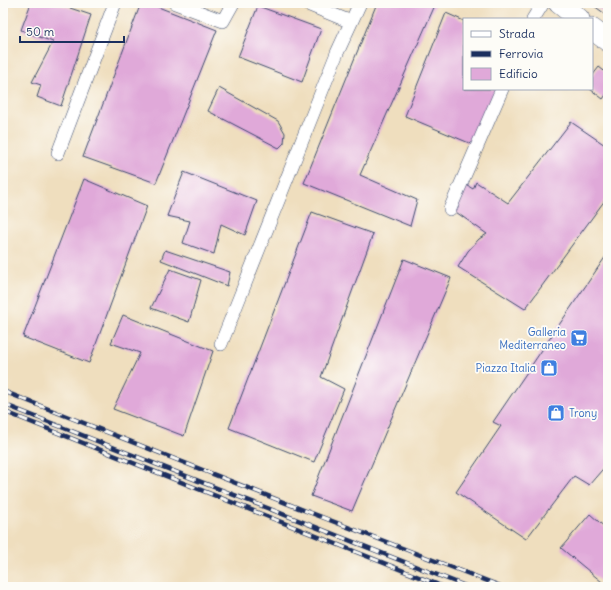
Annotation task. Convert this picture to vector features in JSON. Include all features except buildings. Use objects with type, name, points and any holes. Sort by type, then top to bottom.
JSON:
[{"type":"main road","points":[[560,3],[579,18]]},
{"type":"main road","points":[[593,30],[608,40]]},
{"type":"street","points":[[58,153],[116,3]]},
{"type":"street","points":[[175,3],[223,21],[233,3]]},
{"type":"street","points":[[305,3],[351,22]]},
{"type":"street","points":[[221,344],[337,53],[360,3]]},
{"type":"street","points":[[534,18],[542,3]]},
{"type":"street","points":[[450,209],[502,90]]},
{"type":"railway","points":[[3,391],[503,587]]},
{"type":"railway","points":[[3,404],[468,587]]},
{"type":"railway","points":[[3,411],[444,587]]},
{"type":"place","name":"Galleria Mediterraneo","points":[[579,338]]},
{"type":"place","name":"Piazza Italia","points":[[549,368]]},
{"type":"place","name":"Trony","points":[[556,413]]}]
